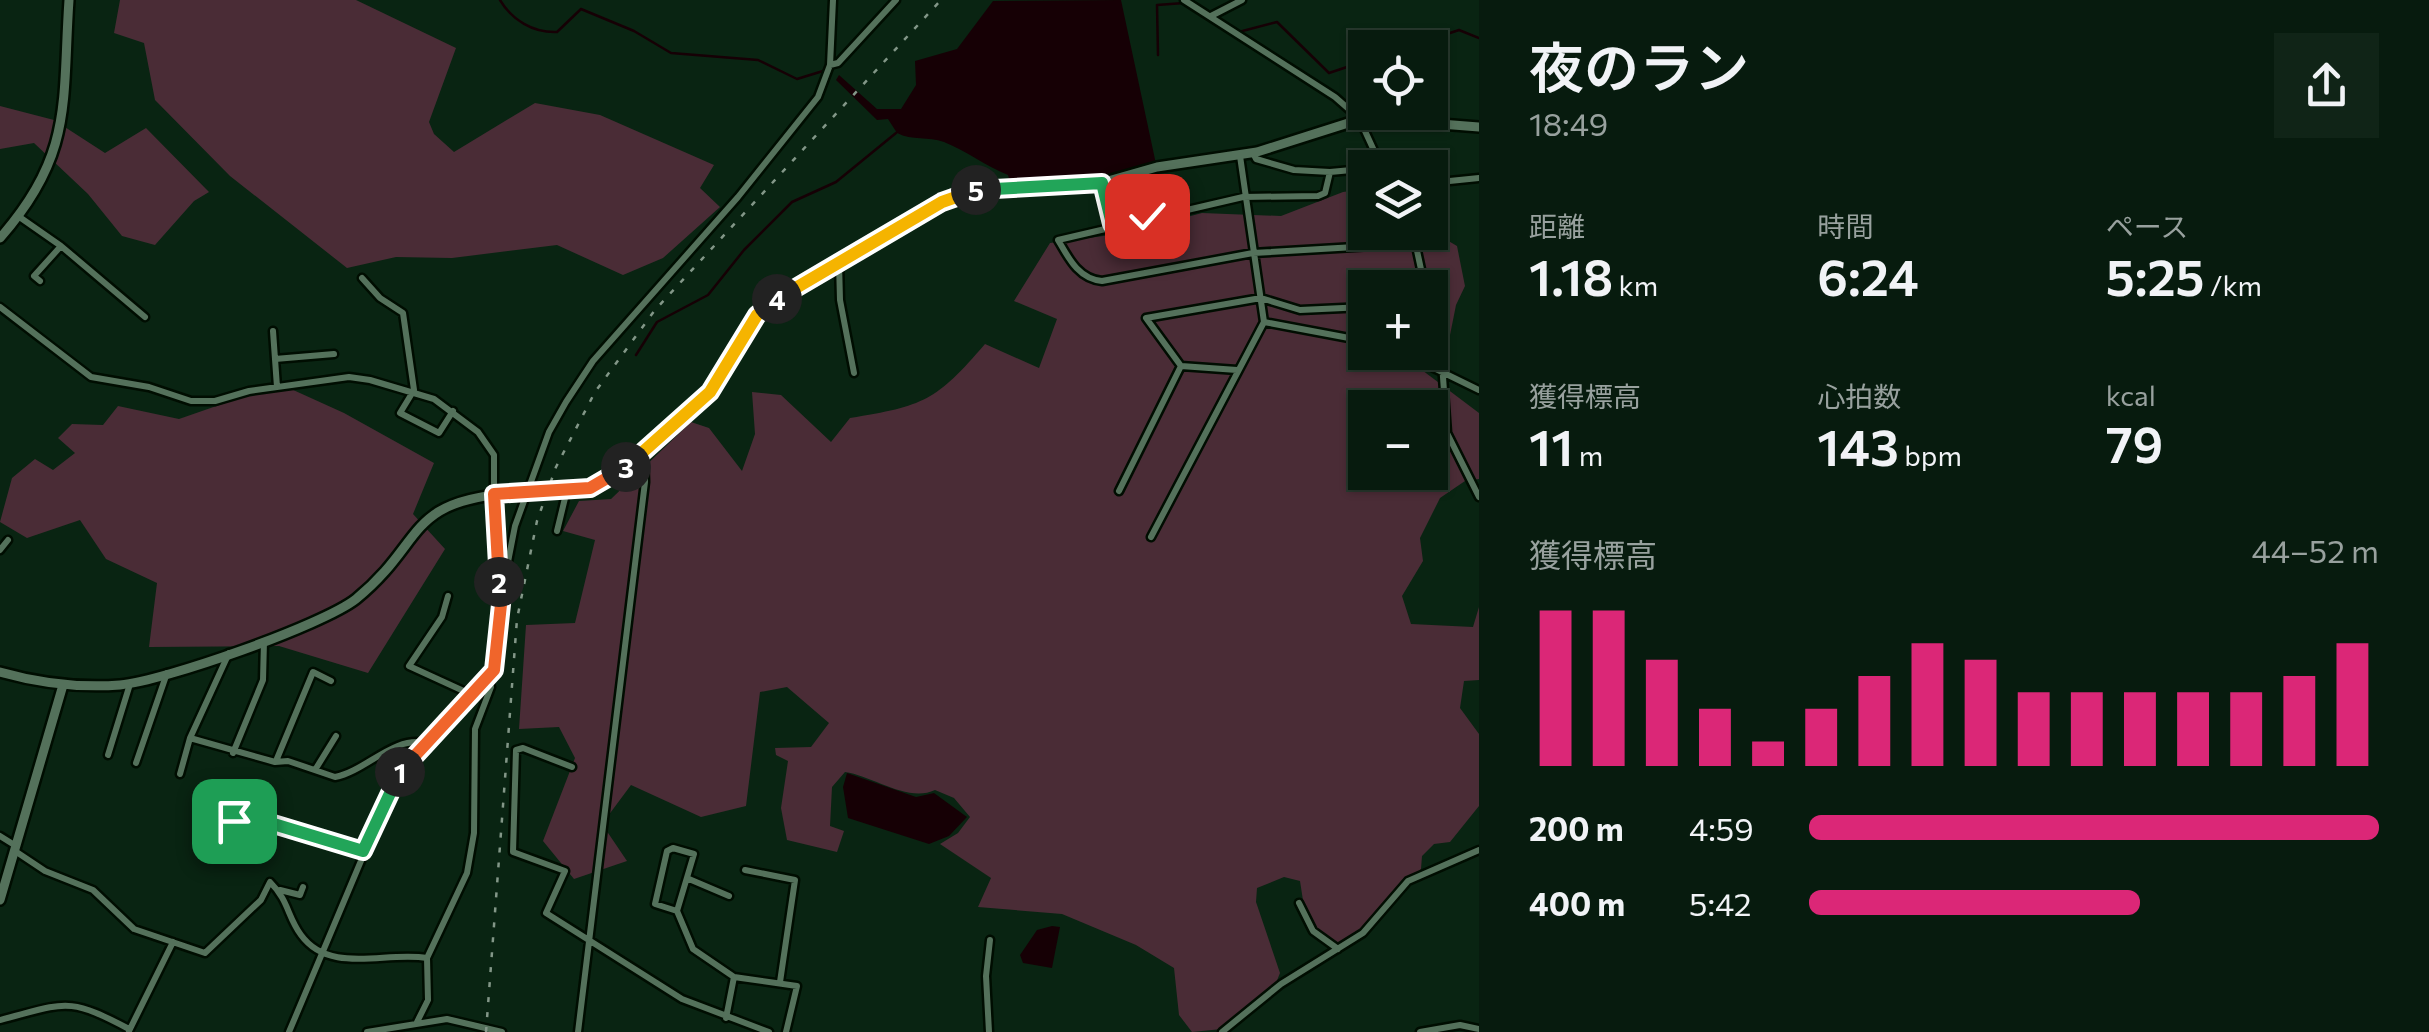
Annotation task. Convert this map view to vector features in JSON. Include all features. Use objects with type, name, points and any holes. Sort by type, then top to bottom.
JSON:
[{"type":"street","points":[[0,238],[44,178],[61,128],[68,89],[69,0]]},
{"type":"street","points":[[498,579],[507,568],[515,526],[544,445],[566,402],[594,361],[784,143],[825,82],[830,65],[832,0]]},
{"type":"street","points":[[830,65],[838,63],[896,0]]},
{"type":"street","points":[[1184,0],[1314,80],[1348,109]]},
{"type":"street","points":[[1210,17],[1242,0]]},
{"type":"street","points":[[0,672],[63,685],[130,683],[167,672],[322,619],[352,602],[446,505],[494,494],[600,486],[644,452],[714,387],[765,308],[958,194],[989,187],[1102,183],[1165,165],[1254,153],[1348,122]]},
{"type":"street","points":[[1448,125],[1479,128]]},
{"type":"street","points":[[1254,153],[1256,158],[1294,170],[1348,170]]},
{"type":"street","points":[[1151,537],[1264,322],[1240,156]]},
{"type":"street","points":[[1330,172],[1325,194],[1318,196],[1243,197],[1112,224],[1058,240],[1072,264],[1090,280],[1253,254],[1348,248]]},
{"type":"street","points":[[1448,181],[1479,178]]},
{"type":"street","points":[[1102,183],[1112,224]]},
{"type":"street","points":[[18,216],[145,317]]},
{"type":"street","points":[[40,282],[34,276],[60,246]]},
{"type":"street","points":[[839,262],[840,300],[854,373]]},
{"type":"street","points":[[362,278],[380,298],[403,312],[414,390],[400,413],[439,434],[453,411]]},
{"type":"street","points":[[1180,366],[1146,318],[1261,298],[1300,310],[1348,308]]},
{"type":"street","points":[[0,307],[91,376],[150,387],[191,401],[215,402],[277,387],[349,377],[414,390],[453,411],[478,432],[494,456],[498,579],[502,595],[496,663],[488,678],[468,693],[395,780],[289,1032]]},
{"type":"street","points":[[1264,322],[1348,338]]},
{"type":"street","points":[[273,331],[277,387]]},
{"type":"street","points":[[275,359],[334,354]]},
{"type":"street","points":[[1180,366],[1237,370]]},
{"type":"street","points":[[1119,491],[1180,366]]},
{"type":"street","points":[[1439,370],[1479,390]]},
{"type":"street","points":[[1443,372],[1447,432],[1479,497]]},
{"type":"street","points":[[578,1032],[645,482],[644,452]]},
{"type":"street","points":[[557,531],[564,491]]},
{"type":"street","points":[[0,550],[8,540]]},
{"type":"street","points":[[448,596],[442,617],[409,666],[468,693]]},
{"type":"street","points":[[233,753],[262,680],[264,640]]},
{"type":"street","points":[[180,774],[190,738],[229,652]]},
{"type":"street","points":[[136,763],[167,672]]},
{"type":"street","points":[[275,762],[313,672],[331,681]]},
{"type":"street","points":[[417,1022],[428,1000],[426,958],[467,873],[474,834],[473,750],[491,687],[488,678]]},
{"type":"street","points":[[108,756],[130,683]]},
{"type":"street","points":[[0,900],[63,685]]},
{"type":"street","points":[[315,770],[336,736]]},
{"type":"street","points":[[190,738],[233,753],[275,762],[288,760],[343,776],[403,742],[425,743]]},
{"type":"street","points":[[572,767],[523,748],[516,750],[513,852],[565,871],[546,913],[664,989],[726,1018],[769,1032]]},
{"type":"street","points":[[234,821],[237,813],[363,851]]},
{"type":"street","points":[[0,836],[46,870],[93,890],[134,929],[206,953],[229,926],[261,900],[270,882],[289,902],[298,930],[320,953],[352,960],[426,958]]},
{"type":"street","points":[[677,911],[655,904],[668,851],[673,848],[694,854],[677,911],[692,949],[734,977],[758,984],[780,982],[799,990],[786,1032]]},
{"type":"street","points":[[1222,1032],[1282,984],[1363,933],[1408,881],[1479,850]]},
{"type":"street","points":[[746,870],[795,880],[780,982]]},
{"type":"street","points":[[689,878],[729,896]]},
{"type":"street","points":[[278,890],[300,895],[303,887]]},
{"type":"street","points":[[1299,903],[1313,931],[1338,949]]},
{"type":"street","points":[[989,1032],[986,976],[990,940]]},
{"type":"street","points":[[0,1020],[58,1003],[76,1003],[129,1030],[173,942]]},
{"type":"street","points":[[726,1018],[734,977]]},
{"type":"street","points":[[367,1032],[417,1022],[462,1020],[502,1032]]},
{"type":"street","points":[[1420,1032],[1460,1025],[1479,1029]]},
{"type":"shaded area","points":[[120,0],[356,0],[456,48],[429,122],[434,134],[454,152],[535,103],[600,115],[714,165],[700,188],[720,207],[663,258],[623,275],[557,245],[452,258],[396,257],[347,268],[230,176],[155,100],[144,43],[114,33]]},
{"type":"shaded area","points":[[1121,0],[1156,164],[1090,182],[1010,182],[1008,175],[952,146],[897,133],[888,119],[877,120],[836,80],[839,75],[877,109],[901,109],[916,85],[915,61],[957,49],[993,1]]},
{"type":"shaded area","points":[[0,106],[54,120],[105,153],[146,128],[209,192],[194,201],[155,245],[122,236],[88,194],[34,143],[0,149]]},
{"type":"shaded area","points":[[1348,191],[1348,250],[1448,250],[1448,241],[1457,246],[1465,286],[1456,305],[1449,340],[1448,270],[1348,270],[1348,370],[1422,370],[1479,413],[1479,479],[1465,481],[1440,498],[1420,538],[1423,561],[1402,596],[1411,624],[1473,627],[1479,607],[1479,680],[1464,681],[1460,708],[1479,734],[1479,806],[1450,842],[1434,844],[1422,856],[1421,869],[1362,931],[1338,947],[1306,920],[1300,881],[1284,877],[1257,888],[1256,902],[1280,973],[1276,983],[1222,1029],[1192,1032],[1179,1015],[1174,968],[1136,945],[1062,914],[978,907],[991,878],[940,844],[958,833],[970,817],[954,798],[935,790],[902,791],[845,772],[832,787],[830,826],[844,831],[837,852],[787,840],[781,808],[788,761],[776,755],[775,748],[811,747],[829,723],[787,687],[760,692],[746,806],[701,817],[631,785],[602,824],[627,861],[574,879],[543,841],[575,758],[559,727],[519,729],[526,625],[575,623],[595,540],[563,531],[579,501],[611,499],[691,422],[709,428],[742,471],[755,434],[752,392],[781,395],[831,442],[850,418],[927,398],[954,378],[985,344],[1039,368],[1057,319],[1014,301],[1050,243],[1126,233],[1202,213],[1281,216]]},
{"type":"shaded area","points":[[280,384],[344,413],[434,463],[413,514],[445,549],[368,673],[279,646],[149,647],[157,583],[106,559],[80,520],[27,538],[0,522],[12,478],[35,459],[53,470],[75,453],[58,438],[72,424],[103,425],[118,406],[179,419]]},
{"type":"shaded area","points":[[847,773],[916,797],[934,793],[967,817],[949,836],[929,844],[848,818],[843,787]]},
{"type":"shaded area","points":[[1060,927],[1052,968],[1023,963],[1020,955],[1037,930]]},
{"type":"waterway","points":[[500,0],[517,19],[540,30],[557,32],[581,9],[634,31],[671,53],[758,60],[797,79],[823,71]]},
{"type":"waterway","points":[[1158,55],[1157,5],[1184,3]]},
{"type":"waterway","points":[[1203,16],[1231,34],[1277,22],[1329,73],[1348,67]]},
{"type":"waterway","points":[[1448,34],[1459,30],[1479,38]]},
{"type":"waterway","points":[[636,355],[657,322],[708,295],[744,250],[792,202],[836,182],[896,133]]},
{"type":"railway","points":[[486,1032],[517,619],[537,521],[556,467],[595,392],[655,310],[941,0]]},
{"type":"route","points":[[234,821],[237,813],[363,851],[398,774],[470,691],[494,670],[502,595],[494,556],[494,494],[590,488],[608,481],[710,392],[757,315],[782,295],[942,202],[975,190],[1087,187],[1102,183],[1112,224],[1147,216]]}]
